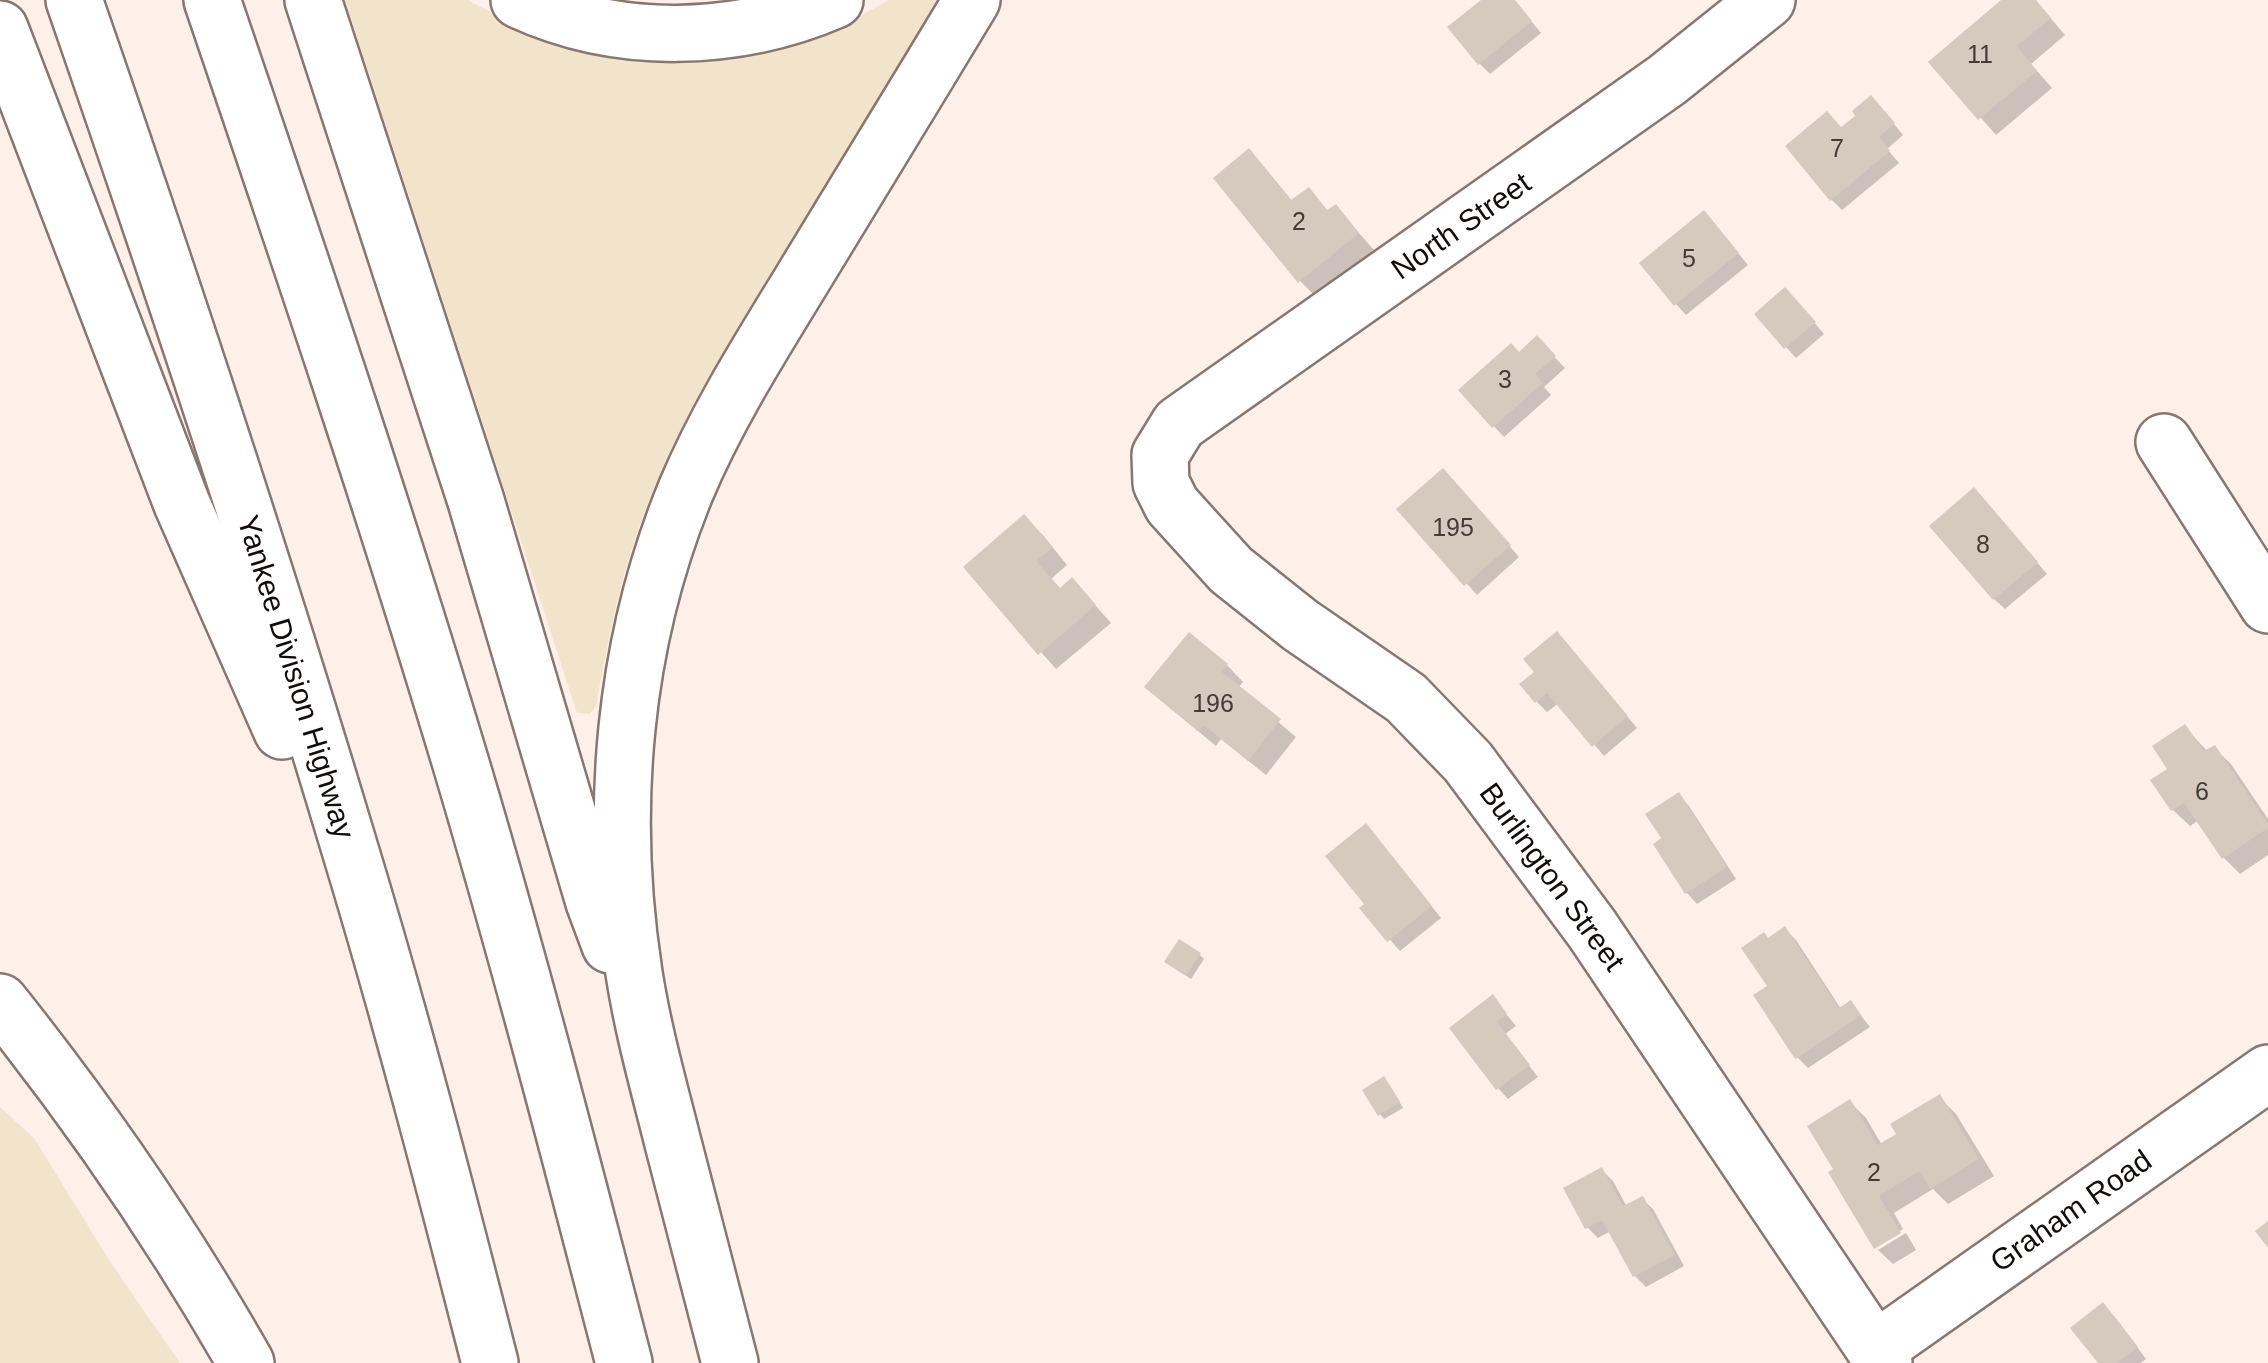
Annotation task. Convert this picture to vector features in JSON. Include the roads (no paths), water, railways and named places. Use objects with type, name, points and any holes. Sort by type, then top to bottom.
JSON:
[{"type":"main road","name":"Yankee Division Highway","points":[[74,0],[308,710],[381,954],[490,1363]]},
{"type":"main road","points":[[212,0],[364,452],[493,874],[624,1363]]},
{"type":"main road","points":[[313,0],[470,482],[594,902],[646,1041]]},
{"type":"main road","points":[[519,0],[579,22],[668,34],[757,26],[835,0]]},
{"type":"main road","points":[[730,1363],[646,1041],[634,975],[624,884],[622,814],[624,750],[632,690],[646,615],[666,545],[718,422],[972,0]]},
{"type":"main road","name":"North Street","points":[[1160,454],[1178,424],[1667,80],[1768,0]]},
{"type":"main road","points":[[0,29],[182,504],[381,954]]},
{"type":"main road","points":[[2164,442],[2268,606]]},
{"type":"main road","name":"Burlington Street","points":[[1160,454],[1161,483],[1172,506],[1231,570],[1300,625],[1406,698],[1468,762],[1592,928],[1879,1356]]},
{"type":"main road","points":[[0,1002],[92,1119],[137,1185],[246,1363]]},
{"type":"main road","name":"Graham Road","points":[[1879,1356],[2268,1073]]}]
